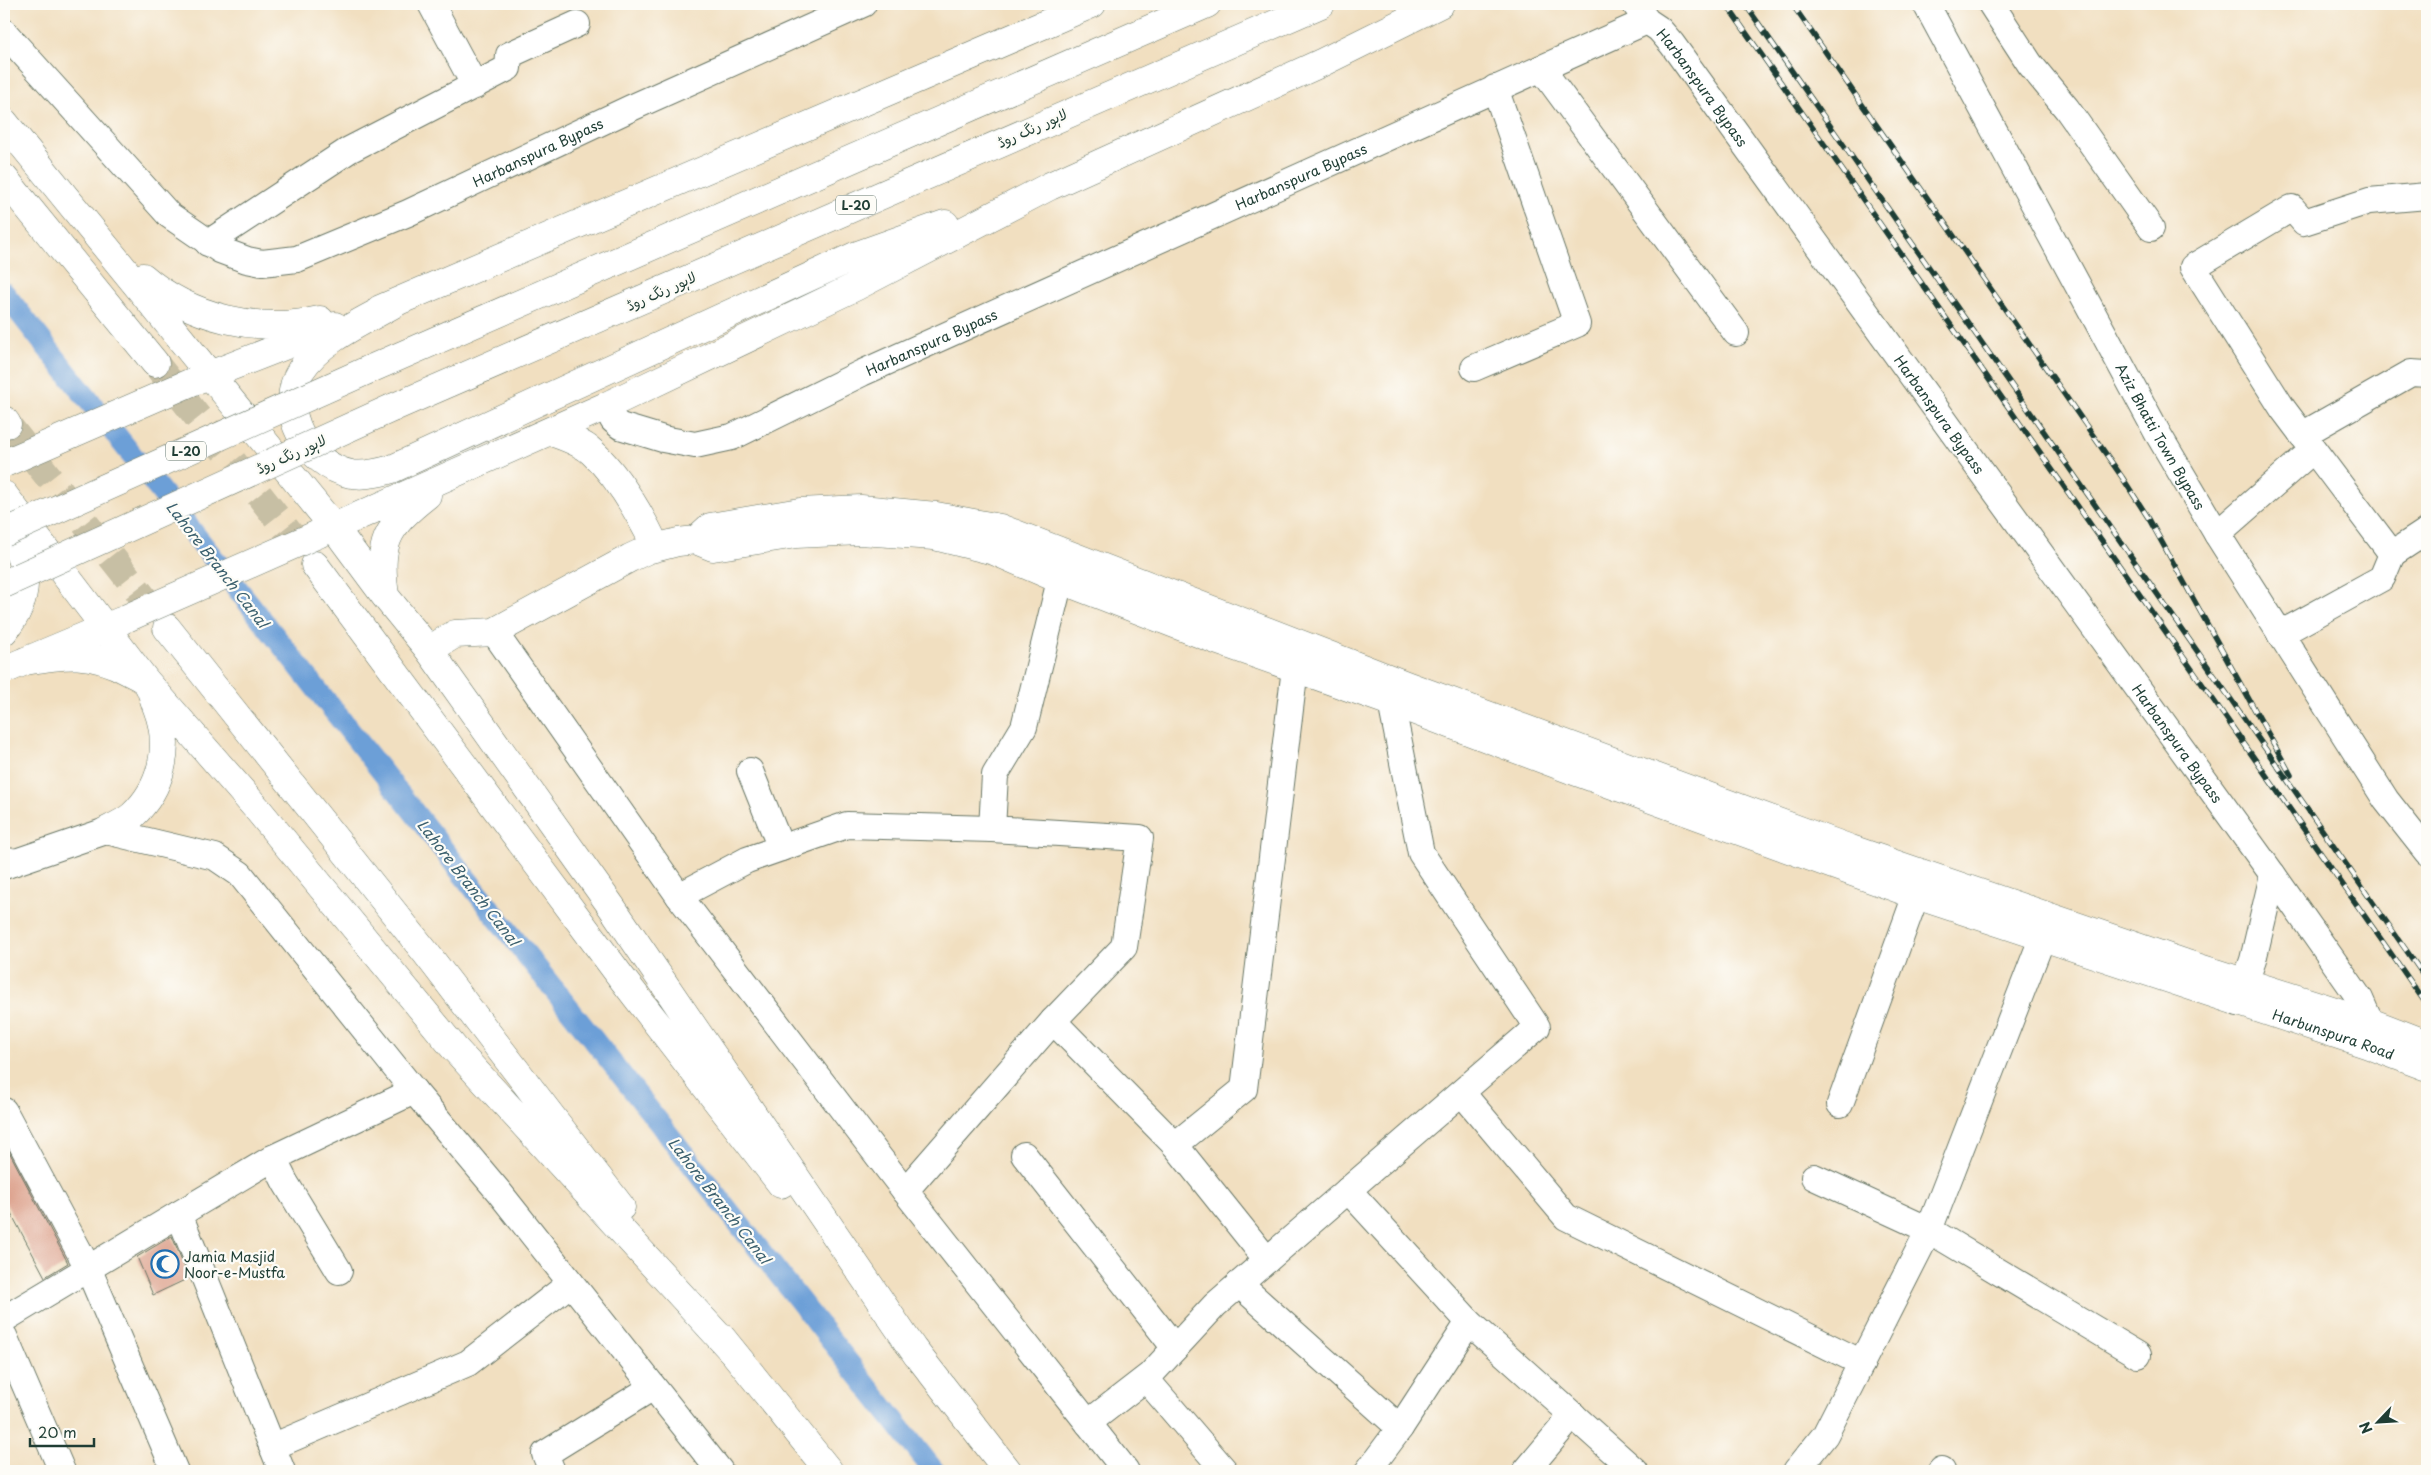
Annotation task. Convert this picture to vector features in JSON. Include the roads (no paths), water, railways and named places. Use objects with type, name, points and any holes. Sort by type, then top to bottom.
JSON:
[{"type":"main road","points":[[4,464],[202,378],[397,302],[1092,4]]},
{"type":"main road","name":"L-20","points":[[4,533],[368,370],[1207,4]]},
{"type":"main road","name":"لاہور رنگ روڈ","points":[[4,584],[392,408],[1321,4]]},
{"type":"main road","points":[[14,665],[116,623],[551,432],[857,286],[1050,186],[1321,63],[1440,4]]},
{"type":"main road","points":[[4,122],[108,247],[202,378],[325,531],[385,596],[429,650],[611,906],[917,1355]]},
{"type":"main road","points":[[4,178],[155,363]]},
{"type":"main road","points":[[397,302],[314,353],[300,372],[293,394],[294,416],[301,438],[314,455],[325,463],[351,474],[372,474],[392,469],[855,256],[1050,186]]},
{"type":"main road","points":[[108,247],[161,293],[196,309],[226,319],[266,325],[295,326],[397,302]]},
{"type":"main road","points":[[551,432],[592,451],[608,470],[643,520],[656,547]]},
{"type":"main road","points":[[385,596],[382,552],[390,530],[405,512],[452,476]]},
{"type":"main road","points":[[4,495],[116,623],[146,681],[158,712],[165,740],[162,769],[150,796],[131,817],[106,831]]},
{"type":"main road","points":[[696,540],[710,527],[800,512],[861,510],[936,516],[1000,528],[1380,675],[2241,993]]},
{"type":"main road","points":[[429,650],[455,634],[494,632],[630,558],[656,547],[696,540],[713,546],[796,534],[860,531],[934,536],[994,551],[1061,580],[1216,640],[1392,702],[1574,771],[1916,895],[2043,936],[2241,993]]},
{"type":"main road","points":[[4,533],[20,556],[25,576],[24,596],[17,615],[4,631]]},
{"type":"main road","points":[[315,565],[720,1107],[1008,1471]]},
{"type":"main road","points":[[168,628],[426,953],[734,1353],[829,1471]]},
{"type":"main road","points":[[14,665],[60,655],[90,656],[119,666],[146,681],[259,811],[454,1048],[734,1353]]},
{"type":"main road","name":"Harbunspura Road","points":[[2241,993],[2368,1033],[2427,1044]]},
{"type":"main road","name":"Harbunspura Road","points":[[2368,1033],[2427,1067]]},
{"type":"street","points":[[432,4],[475,86]]},
{"type":"street","name":"Harbanspura Bypass","points":[[4,32],[157,204],[181,225],[208,243],[233,255],[255,262],[280,262],[297,258],[408,213],[631,108],[863,4]]},
{"type":"street","name":"Aziz Bhatti Town Bypass","points":[[1926,4],[2158,434],[2217,534],[2386,800],[2427,852]]},
{"type":"street","points":[[1991,4],[2030,64],[2067,108],[2151,228]]},
{"type":"street","name":"Harbanspura Bypass","points":[[606,406],[613,420],[620,426],[646,435],[695,445],[732,437],[862,373],[1541,68],[1641,13],[1672,44],[2273,875],[2360,999],[2368,1033]]},
{"type":"street","points":[[208,243],[349,150],[508,68],[509,55],[577,24]]},
{"type":"street","points":[[1541,68],[1736,333]]},
{"type":"street","points":[[1474,368],[1577,324],[1495,88]]},
{"type":"street","points":[[2392,554],[2308,442],[2235,335],[2193,267],[2292,208],[2304,222],[2369,202],[2427,196]]},
{"type":"street","points":[[2217,534],[2308,442],[2411,373],[2427,374]]},
{"type":"street","points":[[2280,634],[2382,578],[2392,554],[2427,531]]},
{"type":"street","points":[[992,829],[995,775],[1024,727],[1067,553]]},
{"type":"street","points":[[494,632],[679,896],[905,1191],[1126,1471]]},
{"type":"street","points":[[1175,1146],[1244,1089],[1295,668],[1293,642]]},
{"type":"street","points":[[1088,1423],[1146,1379],[1215,1305],[1537,1027],[1421,852],[1392,702],[1380,675]]},
{"type":"street","points":[[750,771],[781,848]]},
{"type":"street","points":[[679,896],[747,860],[847,825],[992,829],[1140,838],[1124,948],[1053,1021],[905,1191]]},
{"type":"street","points":[[7,864],[106,831],[214,857],[240,874],[414,1091],[499,1192],[720,1471]]},
{"type":"street","points":[[2241,993],[2253,960],[2273,875]]},
{"type":"street","points":[[1840,1104],[1916,895]]},
{"type":"street","points":[[1796,1471],[1825,1435],[1929,1230],[2043,936]]},
{"type":"street","points":[[1053,1021],[1175,1146],[1267,1260]]},
{"type":"street","points":[[4,1319],[273,1158],[414,1091]]},
{"type":"street","points":[[1462,1093],[1566,1217],[1862,1363]]},
{"type":"street","points":[[4,1111],[88,1268],[175,1471]]},
{"type":"street","points":[[1024,1155],[1175,1348]]},
{"type":"street","points":[[273,1158],[339,1271]]},
{"type":"street","points":[[1814,1177],[1929,1230],[2138,1355]]},
{"type":"street","points":[[1348,1190],[1469,1322],[1635,1471]]},
{"type":"street","points":[[179,1214],[282,1471]]},
{"type":"street","points":[[272,1447],[468,1363],[571,1283]]},
{"type":"street","points":[[1239,1284],[1400,1428]]},
{"type":"street","points":[[1368,1471],[1400,1428],[1469,1322]]},
{"type":"street","points":[[4,1336],[62,1471]]},
{"type":"street","points":[[1146,1379],[1225,1471]]},
{"type":"street","points":[[552,1471],[545,1454],[653,1387]]},
{"type":"street","points":[[1526,1471],[1573,1415]]},
{"type":"waterway","name":"Lahore Branch Canal","points":[[4,293],[934,1471]]},
{"type":"tunnel","points":[[155,363],[312,562]]},
{"type":"tunnel","points":[[7,424],[165,625]]},
{"type":"railway","points":[[1726,4],[2427,1005]]},
{"type":"railway","points":[[1745,4],[2427,980]]},
{"type":"railway","points":[[1792,4],[2122,477],[2149,519],[2291,775]]},
{"type":"place","name":"Jamia Masjid Noor-e-Mustfa","points":[[165,1264]]}]
